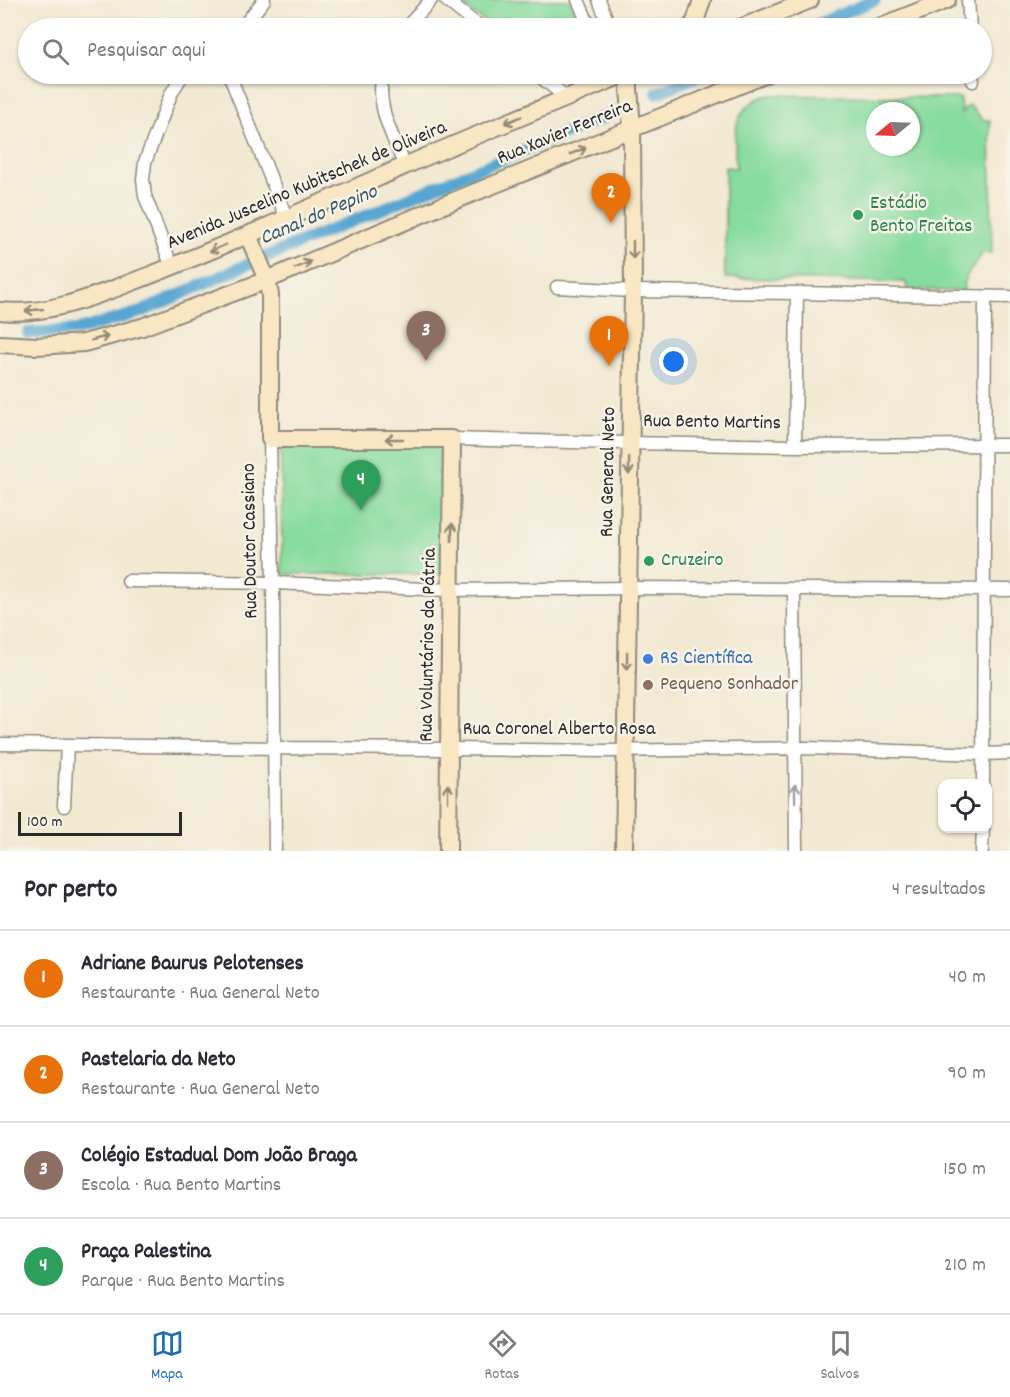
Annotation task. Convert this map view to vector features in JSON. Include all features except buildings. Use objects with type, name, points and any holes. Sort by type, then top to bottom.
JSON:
[{"type":"main road","points":[[696,18],[702,0]]},
{"type":"main road","points":[[765,18],[810,0]]},
{"type":"main road","points":[[902,18],[947,0]]},
{"type":"main road","name":"Avenida Juscelino Kubitschek de Oliveira","points":[[0,311],[40,310],[66,305],[172,267],[251,242],[287,219],[598,84]]},
{"type":"main road","name":"Rua General Neto","points":[[624,84],[630,94],[632,128],[633,291],[624,851]]},
{"type":"main road","name":"Rua Xavier Ferreira","points":[[265,276],[742,84]]},
{"type":"main road","name":"Rua Doutor Cassiano","points":[[251,242],[270,295],[270,439]]},
{"type":"main road","points":[[0,344],[37,346],[84,343],[142,327],[265,276]]},
{"type":"main road","name":"Rua Bento Martins","points":[[270,439],[452,439]]},
{"type":"main road","name":"Rua Voluntários da Pátria","points":[[448,851],[452,439]]},
{"type":"street","points":[[250,18],[264,0]]},
{"type":"street","points":[[415,18],[431,0]]},
{"type":"street","points":[[446,0],[469,18]]},
{"type":"street","points":[[578,0],[586,18]]},
{"type":"street","points":[[599,0],[606,18]]},
{"type":"street","points":[[968,0],[969,18]]},
{"type":"street","points":[[172,267],[146,196],[143,179],[145,162],[176,84]]},
{"type":"street","points":[[233,84],[287,219]]},
{"type":"street","points":[[381,84],[383,110],[405,166]]},
{"type":"street","points":[[550,84],[567,98]]},
{"type":"street","points":[[557,287],[633,291],[1010,297]]},
{"type":"street","points":[[795,446],[796,293]]},
{"type":"street","points":[[983,779],[986,297]]},
{"type":"street","name":"Rua Doutor Cassiano","points":[[270,439],[275,851]]},
{"type":"street","name":"Rua Bento Martins","points":[[452,439],[795,446],[1010,445]]},
{"type":"street","points":[[128,581],[273,583],[451,590],[628,588],[1010,590]]},
{"type":"street","points":[[794,590],[796,851]]},
{"type":"street","name":"Rua Coronel Alberto Rosa","points":[[0,744],[626,750],[795,748],[1010,753]]},
{"type":"street","points":[[64,806],[67,745]]},
{"type":"street","points":[[982,851],[983,833]]},
{"type":"green space","points":[[456,0],[569,0],[577,18],[480,18]]},
{"type":"green space","name":"Estádio Bento Freitas","points":[[769,95],[960,98],[961,113],[969,105],[983,120],[990,120],[992,253],[983,253],[965,278],[964,291],[907,290],[906,282],[725,278],[725,167],[736,168],[736,133],[741,114],[748,106]]},
{"type":"green space","points":[[441,446],[442,574],[282,574],[281,447]]},
{"type":"waterway","name":"Canal do Pepino","points":[[832,18],[875,0]]},
{"type":"waterway","name":"Canal do Pepino","points":[[657,93],[679,84]]},
{"type":"waterway","name":"Canal do Pepino","points":[[28,333],[78,330],[141,312],[244,266],[619,111]]},
{"type":"place","name":"Estádio Bento Freitas","points":[[858,215]]},
{"type":"place","name":"Pastelaria da Neto","points":[[611,223]]},
{"type":"place","name":"Colégio Estadual Dom João Braga","points":[[426,361]]},
{"type":"place","name":"Adriane Baurus Pelotenses","points":[[609,366]]},
{"type":"place","name":"Praça Palestina","points":[[361,510]]},
{"type":"place","name":"Cruzeiro","points":[[649,561]]},
{"type":"place","name":"RS Científica","points":[[648,659]]},
{"type":"place","name":"Pequeno Sonhador","points":[[648,685]]}]
